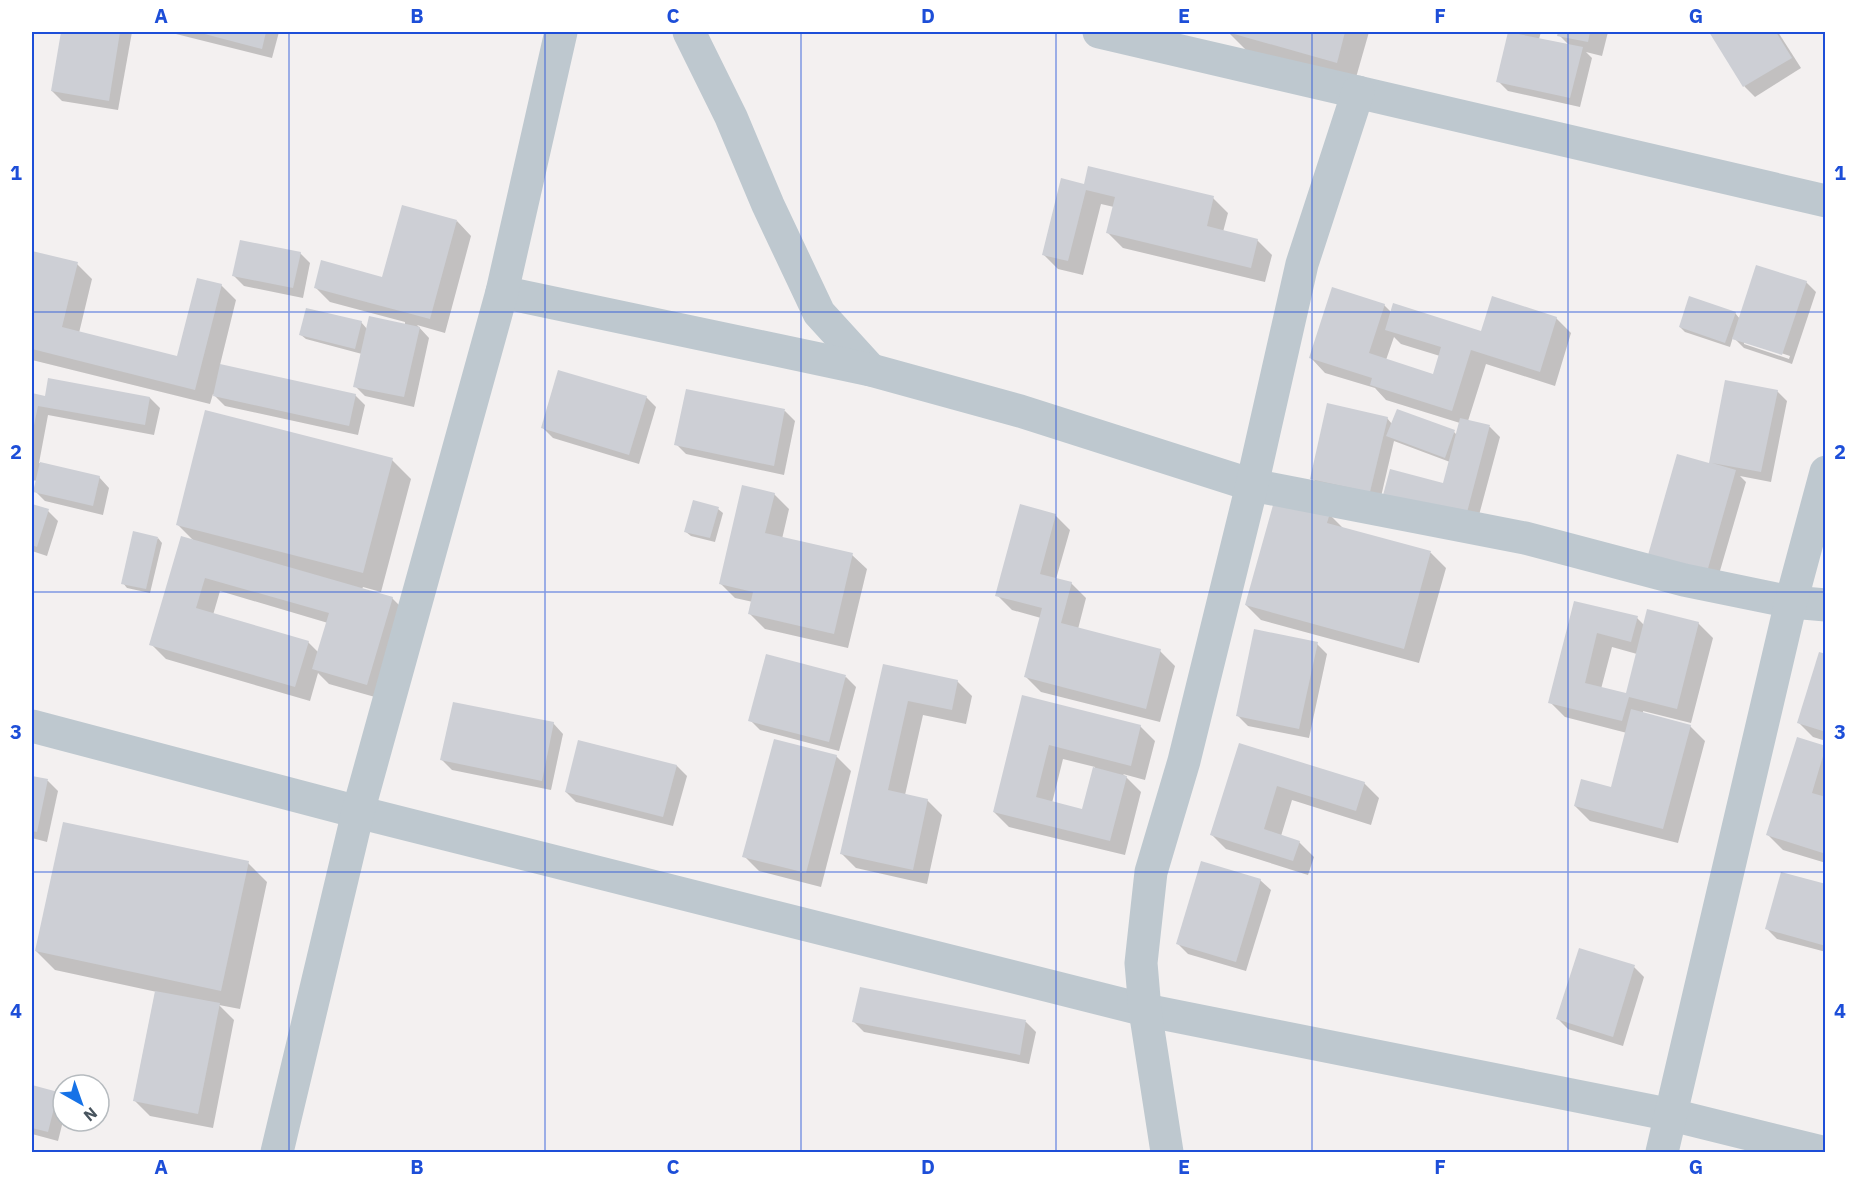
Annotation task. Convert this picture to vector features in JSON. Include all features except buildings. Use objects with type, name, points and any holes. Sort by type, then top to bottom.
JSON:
[{"type":"street","points":[[277,1152],[358,812],[502,292],[561,32]]},
{"type":"street","points":[[689,32],[731,117],[768,205],[819,313],[871,370]]},
{"type":"street","points":[[1099,32],[1826,201]]},
{"type":"street","points":[[1167,1152],[1145,1010],[1142,963],[1151,872],[1184,761],[1252,485],[1302,264],[1358,92]]},
{"type":"street","points":[[502,292],[871,370],[1020,411],[1252,485],[1525,538],[1684,580],[1791,602],[1826,605]]},
{"type":"street","points":[[806,356],[819,313]]},
{"type":"street","points":[[1662,1152],[1791,602],[1826,472]]},
{"type":"street","points":[[32,726],[358,812],[1145,1010],[1672,1115],[1822,1152]]}]
